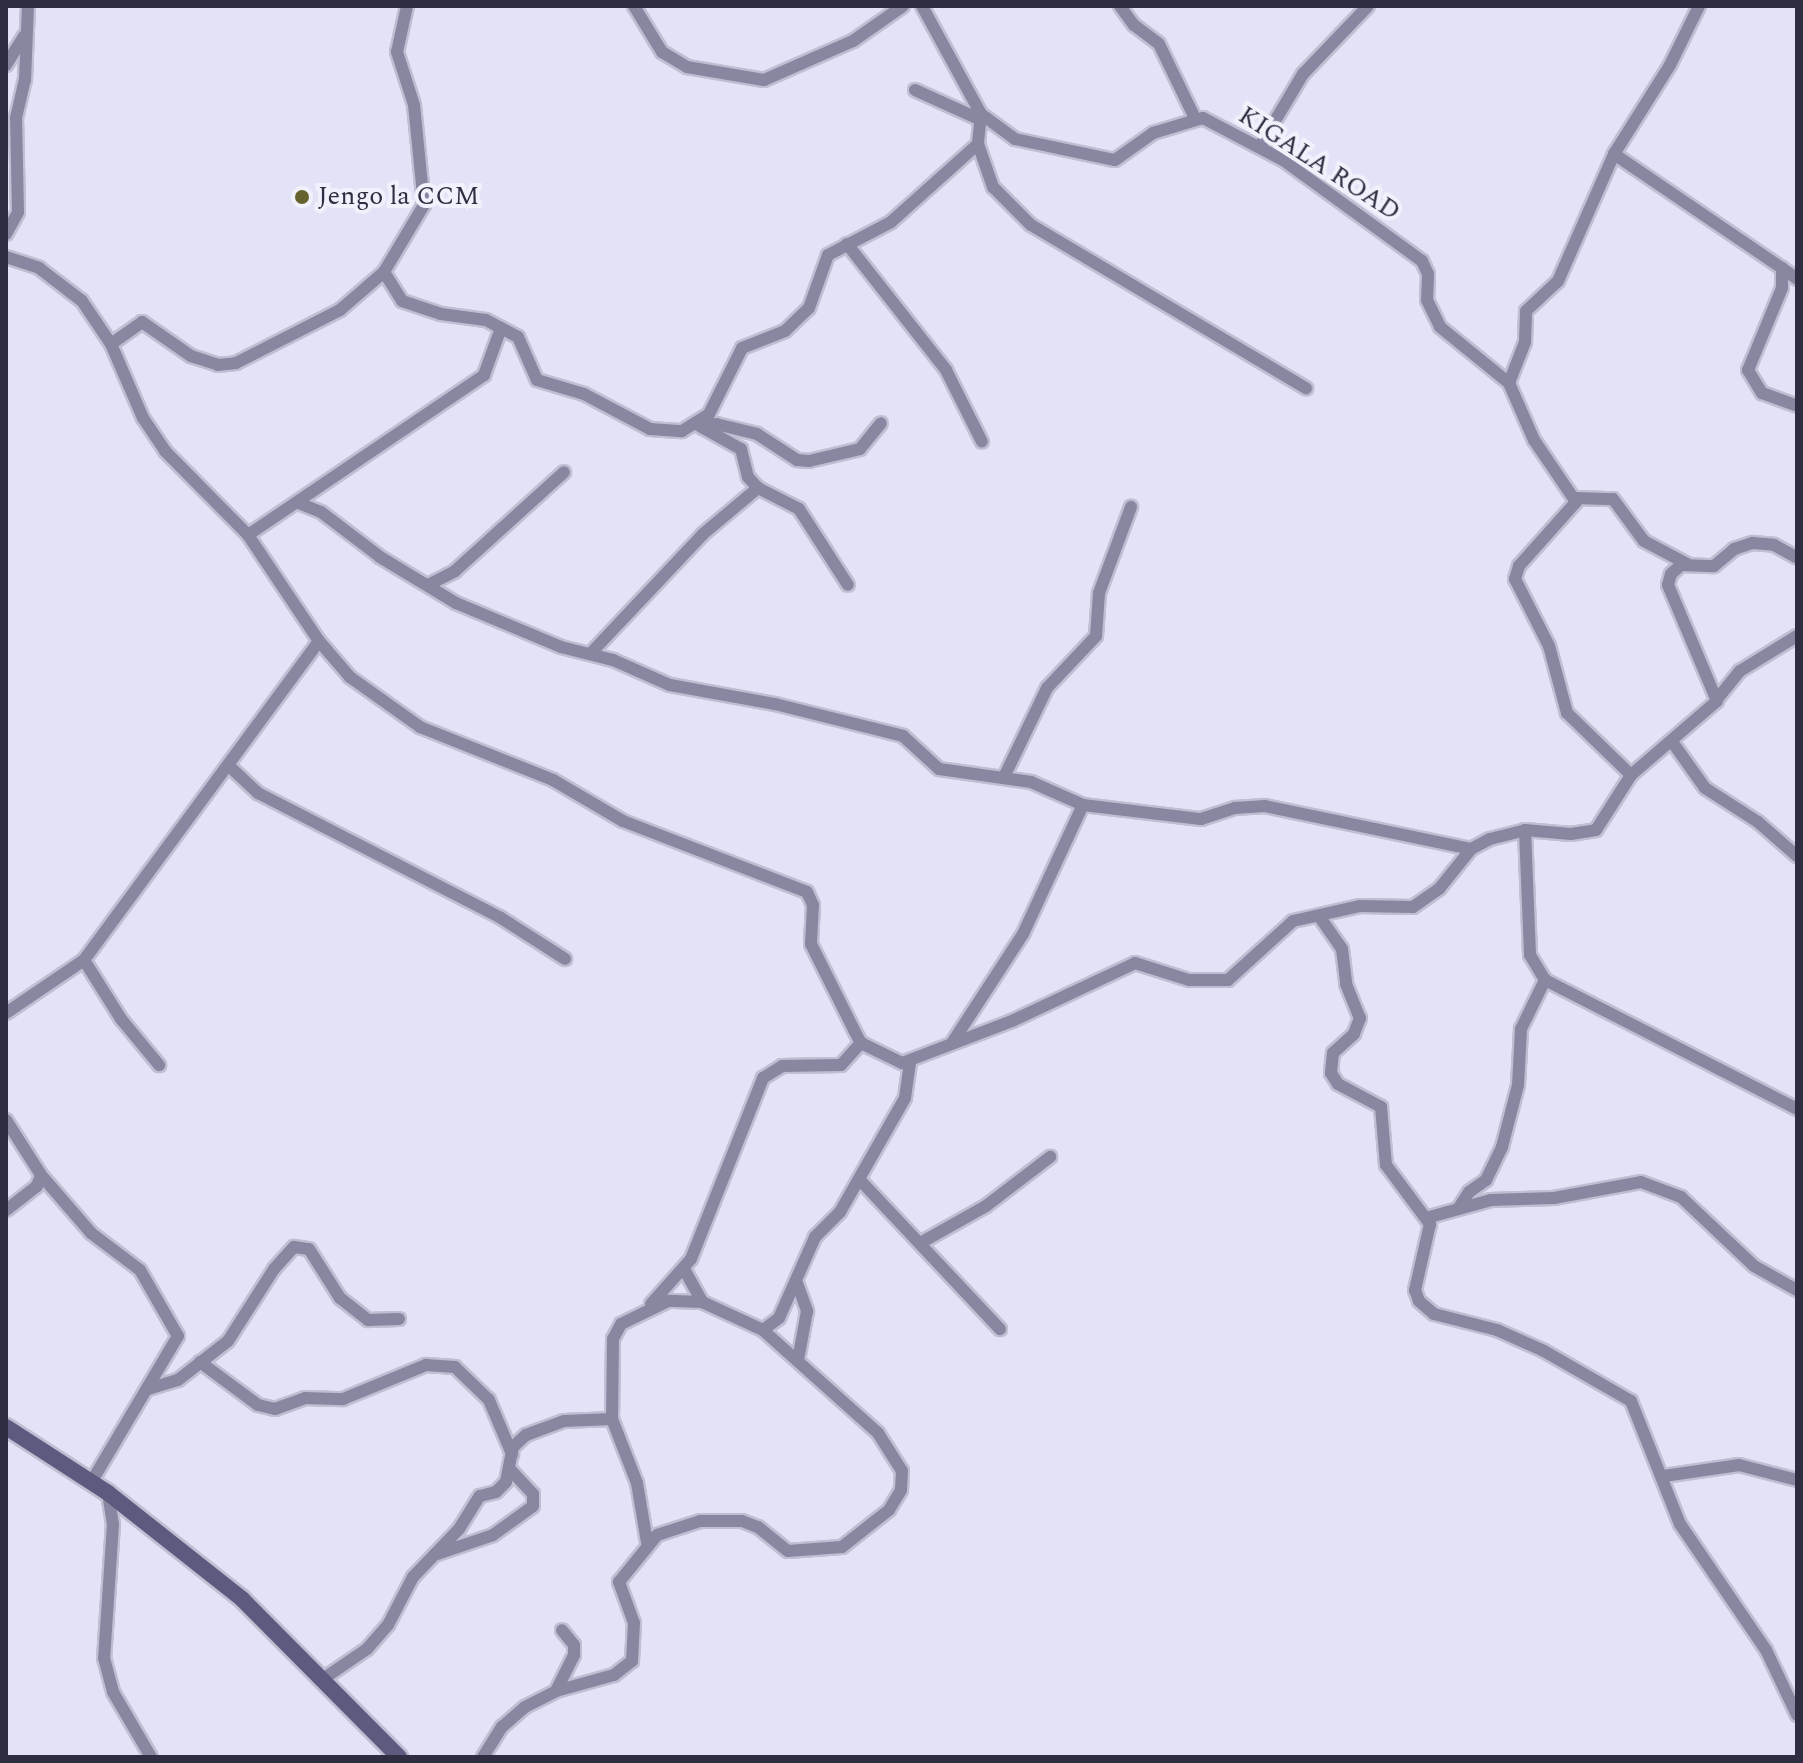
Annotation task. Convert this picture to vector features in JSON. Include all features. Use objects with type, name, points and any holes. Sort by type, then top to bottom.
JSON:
[{"type":"street","points":[[6,234],[18,212],[16,118],[25,80],[28,6]]},
{"type":"street","points":[[111,344],[142,322],[191,356],[218,365],[236,363],[340,310],[384,272],[424,205],[414,105],[397,52],[407,6]]},
{"type":"street","points":[[634,6],[662,52],[716,76],[753,80],[784,75],[831,52],[903,6]]},
{"type":"street","name":"KIGALA ROAD","points":[[922,6],[981,117],[1030,145],[1115,160],[1153,133],[1195,118],[1260,146],[1418,257],[1426,267],[1427,300],[1440,327],[1509,383]]},
{"type":"street","points":[[1120,6],[1134,25],[1159,44],[1195,118]]},
{"type":"street","points":[[1260,146],[1303,74],[1368,6]]},
{"type":"street","points":[[1576,498],[1534,440],[1509,383],[1525,342],[1526,311],[1558,281],[1614,154],[1670,65],[1699,6]]},
{"type":"street","points":[[6,65],[26,33]]},
{"type":"street","points":[[915,90],[981,117],[978,144],[993,187],[1031,225],[1306,388]]},
{"type":"street","points":[[700,426],[724,390],[742,348],[798,321],[809,308],[821,263],[847,244],[891,222],[978,144]]},
{"type":"street","points":[[1614,154],[1797,279]]},
{"type":"street","points":[[847,244],[946,370],[982,442]]},
{"type":"street","points":[[6,257],[39,268],[66,286],[111,344],[143,418],[165,451],[248,535],[319,641],[350,677],[420,727],[553,780],[623,821],[807,892],[812,898],[809,929],[815,954],[861,1043],[892,1060],[910,1063],[952,1043],[1012,1021],[1135,963],[1189,980],[1228,980],[1293,921],[1360,906],[1413,907],[1439,889],[1471,849]]},
{"type":"street","points":[[1782,268],[1782,288],[1748,370],[1762,393],[1797,406]]},
{"type":"street","points":[[384,272],[402,301],[501,328],[523,342],[532,375],[546,385],[584,394],[658,432],[716,424],[757,434],[797,460],[809,461],[860,449],[881,423]]},
{"type":"street","points":[[248,535],[301,504],[362,454],[484,375],[501,328]]},
{"type":"street","points":[[700,426],[741,449],[748,477],[758,488],[799,509],[848,585]]},
{"type":"street","points":[[428,585],[455,571],[564,472]]},
{"type":"street","points":[[591,653],[703,534],[758,488]]},
{"type":"street","points":[[1576,498],[1613,499],[1644,541],[1687,564]]},
{"type":"street","points":[[1576,498],[1569,514],[1519,566],[1515,579],[1549,646],[1567,713],[1631,775]]},
{"type":"street","points":[[301,504],[321,512],[428,585],[507,625],[591,653],[670,685],[775,704],[903,736],[939,769],[1005,775],[1083,805],[1201,819],[1235,808],[1265,806],[1471,849],[1525,830],[1571,834],[1596,830],[1631,775],[1710,712],[1740,671],[1797,636]]},
{"type":"street","points":[[1005,775],[1047,688],[1096,636],[1099,593],[1131,507]]},
{"type":"street","points":[[1718,698],[1668,585],[1677,567],[1687,564],[1714,566],[1734,549],[1753,543],[1774,545],[1797,558]]},
{"type":"street","points":[[6,1013],[84,960],[319,641]]},
{"type":"street","points":[[1673,743],[1705,788],[1758,822],[1797,856]]},
{"type":"street","points":[[229,766],[258,793],[501,918],[565,959]]},
{"type":"street","points":[[952,1043],[1023,934],[1083,805]]},
{"type":"street","points":[[1525,830],[1530,955],[1545,980],[1797,1109]]},
{"type":"street","points":[[1319,916],[1342,949],[1346,984],[1360,1018],[1354,1034],[1333,1053],[1331,1073],[1338,1084],[1381,1107],[1386,1165],[1426,1218],[1431,1230],[1415,1290],[1424,1308],[1497,1330],[1615,1388],[1637,1410],[1680,1524],[1766,1650],[1797,1715]]},
{"type":"street","points":[[84,960],[121,1019],[159,1065]]},
{"type":"street","points":[[1458,1209],[1469,1192],[1486,1180],[1502,1147],[1518,1085],[1521,1029],[1545,980]]},
{"type":"street","points":[[649,1307],[684,1269],[763,1078],[782,1066],[841,1065],[861,1043]]},
{"type":"street","points":[[763,1330],[779,1318],[815,1237],[840,1212],[905,1098],[910,1063]]},
{"type":"street","points":[[6,1120],[41,1175],[91,1233],[140,1270],[175,1326],[178,1344],[92,1481]]},
{"type":"street","points":[[922,1242],[986,1206],[1050,1157]]},
{"type":"street","points":[[6,1210],[37,1186],[41,1175]]},
{"type":"street","points":[[859,1179],[922,1242],[1000,1329]]},
{"type":"street","points":[[1426,1218],[1491,1200],[1554,1198],[1624,1183],[1662,1187],[1681,1197],[1754,1266],[1797,1290]]},
{"type":"street","points":[[148,1389],[174,1382],[241,1328],[274,1269],[294,1247],[309,1249],[340,1298],[368,1320],[399,1319]]},
{"type":"street","points":[[684,1269],[702,1302]]},
{"type":"street","points":[[797,1283],[807,1311],[798,1360]]},
{"type":"street","points":[[483,1757],[515,1715],[556,1691],[614,1675],[632,1661],[634,1623],[619,1582],[647,1542],[667,1530],[714,1520],[754,1525],[788,1551],[826,1551],[863,1534],[889,1510],[902,1482],[892,1449],[763,1330],[702,1302],[668,1301],[649,1307],[621,1324],[613,1339],[612,1419],[637,1483],[647,1542]]},
{"type":"street","points":[[200,1362],[258,1405],[275,1409],[305,1398],[343,1399],[426,1365],[455,1367],[489,1400],[512,1454]]},
{"type":"street","points":[[323,1679],[367,1649],[388,1625],[413,1577],[435,1555],[480,1496],[501,1489],[512,1454],[526,1435],[543,1425],[612,1419]]},
{"type":"street","points":[[6,1427],[92,1481],[242,1599],[399,1757]]},
{"type":"street","points":[[1664,1476],[1739,1465],[1797,1480]]},
{"type":"street","points":[[435,1555],[493,1535],[533,1506],[533,1494],[509,1468]]},
{"type":"street","points":[[108,1493],[113,1524],[104,1658],[113,1692],[151,1757]]},
{"type":"street","points":[[556,1691],[574,1655],[574,1645],[562,1630]]},
{"type":"place","name":"Jengo la CCM","points":[[302,197]]}]
